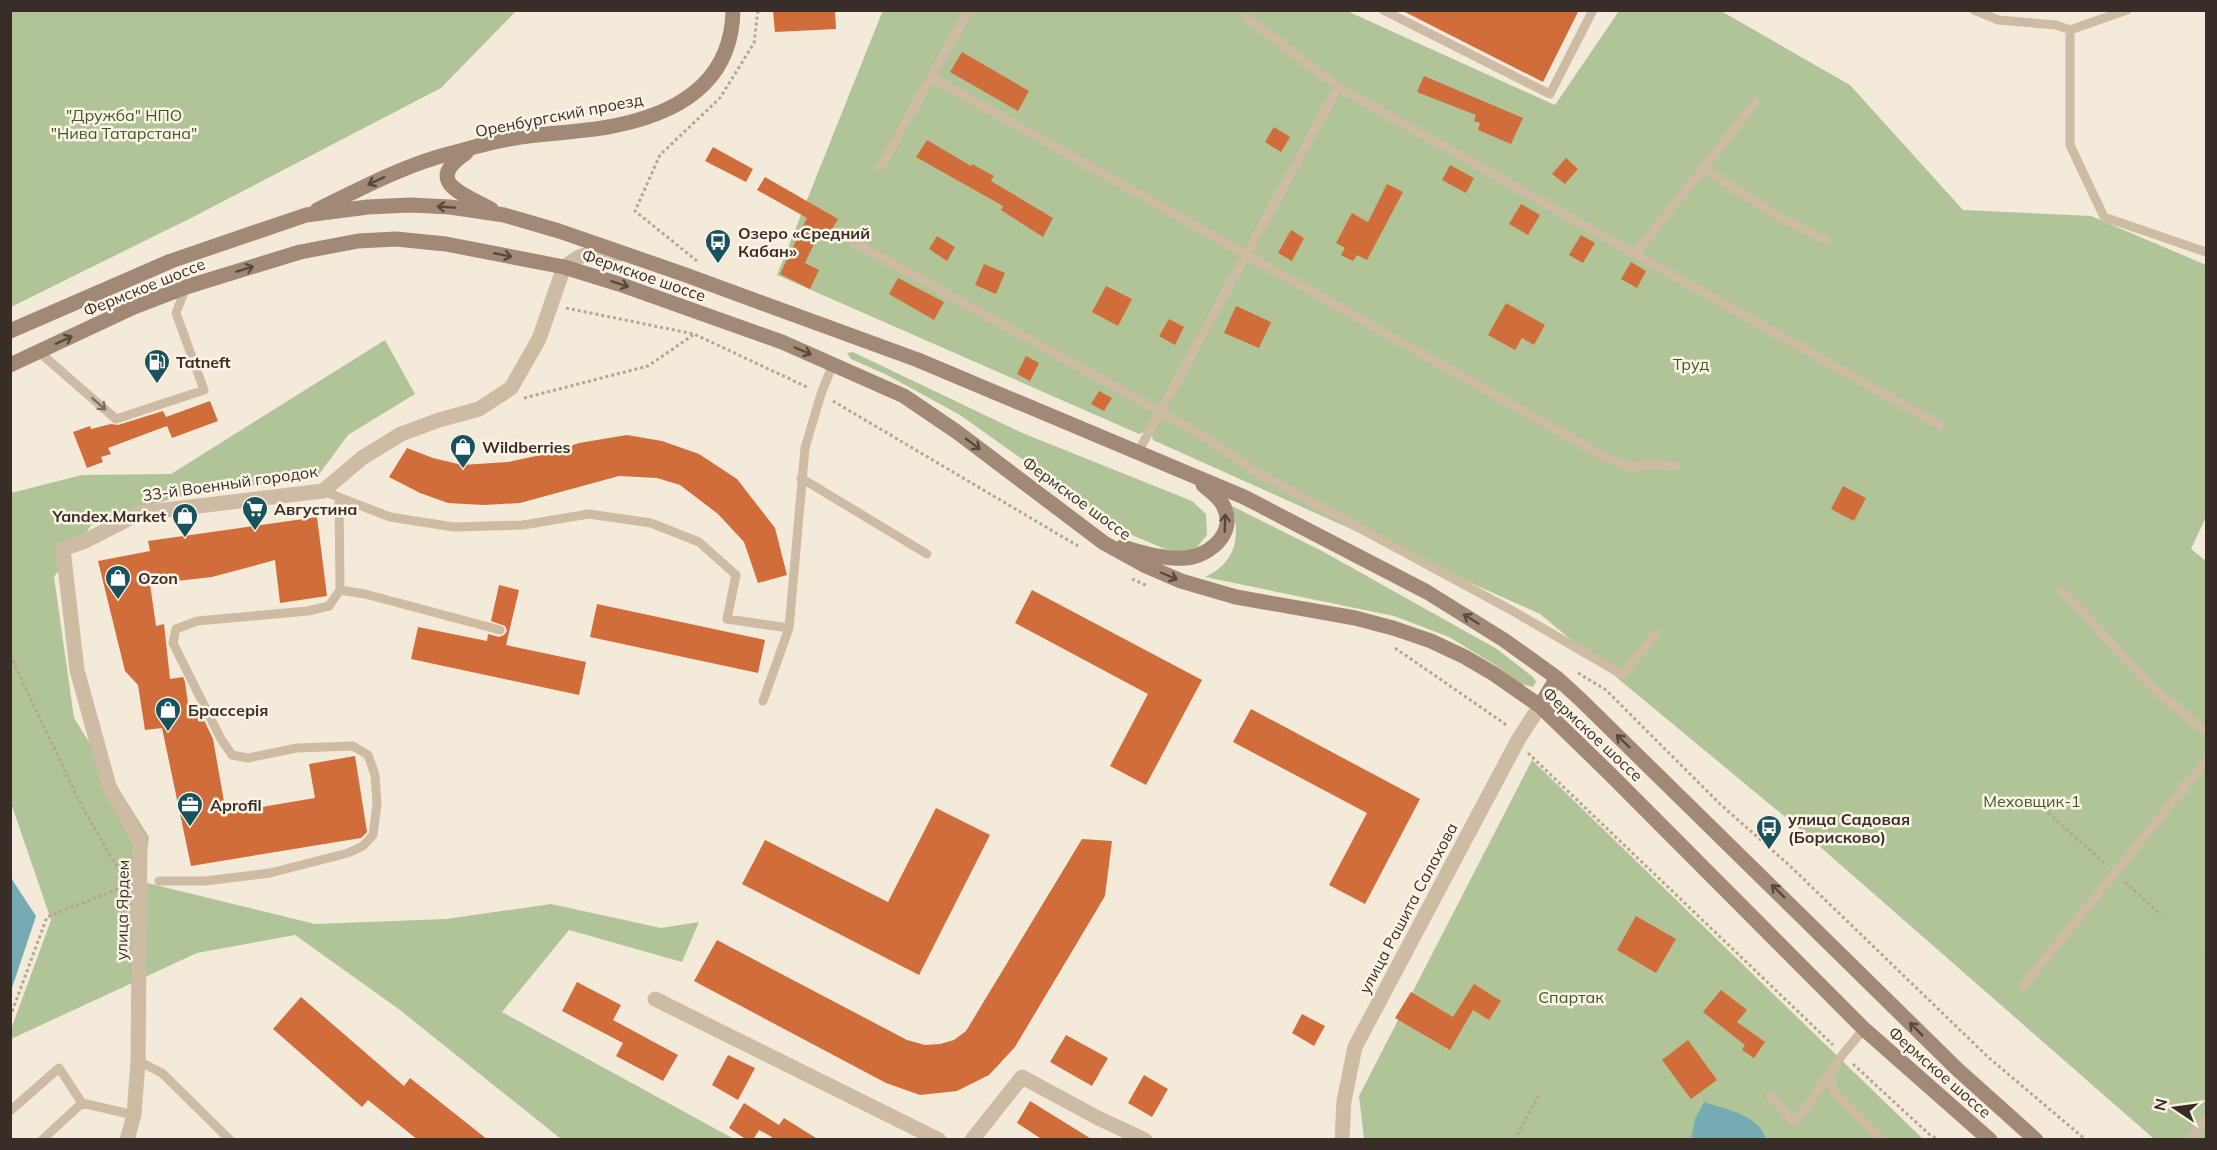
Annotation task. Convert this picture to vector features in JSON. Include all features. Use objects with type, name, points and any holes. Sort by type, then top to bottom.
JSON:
[{"type":"main road","name":"Оренбургский проезд","points":[[306,215],[381,179],[450,153],[509,139],[617,125],[663,113],[694,94],[712,77],[723,58],[733,28],[733,10]]},
{"type":"main road","name":"Фермское шоссе","points":[[471,149],[452,162],[446,176],[448,183],[504,215]]},
{"type":"main road","name":"Фермское шоссе","points":[[10,331],[171,261],[306,215],[368,207],[410,205],[450,207],[504,215],[559,231],[918,360],[1244,497],[1427,592],[1504,640],[1557,678],[1753,867],[1957,1069],[2036,1140]]},
{"type":"main road","name":"Фермское шоссе","points":[[10,365],[134,307],[186,287],[300,252],[358,241],[396,239],[446,243],[564,267],[782,342],[904,396],[957,432],[1104,543],[1144,565],[1181,581],[1236,597],[1394,628],[1431,641],[1465,657],[1539,706],[1610,774],[1864,1029],[1990,1140]]},
{"type":"main road","points":[[1104,543],[1166,557],[1185,558],[1204,553],[1217,546],[1224,533],[1227,520],[1224,506],[1192,475]]},
{"type":"main road","points":[[1539,706],[1557,678]]},
{"type":"street","points":[[564,267],[579,257],[593,253],[623,254]]},
{"type":"street","name":"33-й Военный городок","points":[[63,549],[83,542],[140,513],[323,491],[362,458],[400,434],[479,409],[511,388],[539,339],[564,267]]},
{"type":"street","name":"улица Ярдем","points":[[63,549],[77,670],[109,786],[140,843],[138,1061],[134,1115],[127,1140]]},
{"type":"street","name":"улица Рашита Салахова","points":[[1342,1140],[1344,1101],[1355,1047],[1518,740],[1539,706]]},
{"type":"street","points":[[655,999],[939,1140]]},
{"type":"street","points":[[972,1140],[1022,1077],[1098,1118],[1145,1140]]},
{"type":"lane","points":[[881,166],[969,10]]},
{"type":"lane","points":[[1383,10],[1550,94],[1593,10]]},
{"type":"lane","points":[[1974,10],[1998,20],[2056,25],[2070,30],[2127,10]]},
{"type":"lane","points":[[1247,18],[1338,87],[1941,426]]},
{"type":"lane","points":[[2070,30],[2070,145],[2104,217],[2206,252]]},
{"type":"lane","points":[[931,77],[1607,458],[1633,468],[1643,464],[1676,466]]},
{"type":"lane","points":[[1138,452],[1338,87]]},
{"type":"lane","points":[[1635,254],[1756,102]]},
{"type":"lane","points":[[1703,168],[1783,219],[1826,240]]},
{"type":"lane","points":[[855,243],[1204,436],[1256,472],[1511,610],[1623,675],[1656,633]]},
{"type":"lane","points":[[39,352],[116,419],[204,390],[176,313],[186,287]]},
{"type":"lane","points":[[763,701],[789,628],[805,448],[821,394],[834,364]]},
{"type":"lane","points":[[801,478],[927,554]]},
{"type":"lane","points":[[323,491],[390,517],[454,527],[523,525],[589,514],[651,523],[699,543],[736,575],[727,619],[789,628]]},
{"type":"lane","points":[[159,881],[205,881],[270,873],[348,854],[363,846],[374,836],[377,804],[375,775],[368,755],[353,746],[297,748],[248,758],[232,755],[221,739],[173,643],[176,629],[197,621],[308,612],[329,606],[340,590],[339,497]]},
{"type":"lane","points":[[340,590],[365,594],[500,630]]},
{"type":"lane","points":[[2062,591],[2154,689],[2206,732]]},
{"type":"lane","points":[[2023,986],[2206,761]]},
{"type":"lane","points":[[1770,1096],[1793,1121],[1803,1112],[1843,1054],[1864,1029]]},
{"type":"lane","points":[[138,1061],[162,1073],[230,1140]]},
{"type":"lane","points":[[10,1111],[60,1068],[82,1103],[134,1115]]},
{"type":"lane","points":[[1829,1076],[1835,1093],[1882,1140]]},
{"type":"lane","points":[[42,1140],[82,1103]]},
{"type":"lane","points":[[2190,1140],[2206,1118]]},
{"type":"path","points":[[701,264],[634,211],[660,156],[720,98],[754,43],[758,10]]},
{"type":"path","points":[[566,308],[694,334],[821,394],[1080,547]]},
{"type":"path","points":[[524,398],[648,366],[694,334]]},
{"type":"path","points":[[1129,578],[1150,587]]},
{"type":"path","points":[[1391,645],[1507,725],[1529,755],[1930,1136],[1939,1140]]},
{"type":"path","points":[[10,655],[80,803],[127,885],[47,917],[10,1017]]},
{"type":"path","points":[[1514,1140],[1539,1095]]},
{"type":"green space","name":"\"Дружба\" НПО \"Нива Татарстана\"","points":[[11,10],[516,11],[441,88],[195,216],[11,307]]},
{"type":"green space","name":"Труд","points":[[883,10],[1347,11],[1555,105],[1619,11],[1721,11],[1850,85],[1963,210],[2091,216],[2206,265],[2206,517],[2191,549],[2206,561],[2206,1139],[2154,1139],[1802,831],[1540,614],[1153,440],[1150,430],[1139,434],[777,275]]},
{"type":"green space","points":[[385,340],[415,394],[348,435],[317,477],[190,494],[95,520],[54,577],[74,718],[149,837],[143,882],[315,924],[446,919],[551,904],[661,928],[699,922],[682,962],[569,930],[502,1012],[734,1139],[561,1139],[400,1010],[295,935],[197,953],[11,1039],[10,1032],[51,920],[11,803],[11,493],[82,475],[171,474]]},
{"type":"green space","points":[[853,352],[1020,432],[1192,501],[1206,514],[1207,535],[1197,547],[1184,554],[1134,536],[960,415],[887,375],[851,359],[847,353]]},
{"type":"green space","points":[[1232,506],[1322,551],[1497,649],[1533,677],[1536,682],[1533,687],[1521,684],[1449,637],[1394,616],[1205,577],[1224,564],[1234,548],[1236,528]]},
{"type":"green space","name":"Спартак","points":[[1532,760],[1923,1139],[1364,1139],[1359,1096]]},
{"type":"water","points":[[11,878],[36,916],[11,991]]},
{"type":"water","points":[[1704,1102],[1749,1118],[1762,1131],[1766,1139],[1691,1139],[1695,1119]]},
{"type":"building","points":[[835,10],[836,29],[775,32],[773,11]]},
{"type":"building","points":[[1401,10],[1579,10],[1543,82]]},
{"type":"building","points":[[962,52],[1029,91],[1018,111],[950,72]]},
{"type":"building","points":[[1424,76],[1523,118],[1511,144],[1478,130],[1480,123],[1474,121],[1476,115],[1417,92]]},
{"type":"building","points":[[1274,127],[1290,137],[1281,152],[1265,142]]},
{"type":"building","points":[[927,140],[971,166],[972,164],[994,176],[991,181],[1053,218],[1043,237],[1001,210],[1003,206],[916,157]]},
{"type":"building","points":[[713,147],[753,169],[746,182],[705,161]]},
{"type":"building","points":[[1566,158],[1578,169],[1565,184],[1552,174]]},
{"type":"building","points":[[1450,165],[1474,178],[1466,193],[1442,180]]},
{"type":"building","points":[[765,177],[838,219],[829,234],[821,229],[805,263],[819,270],[810,289],[780,274],[807,218],[757,190]]},
{"type":"building","points":[[1387,184],[1403,192],[1367,260],[1357,255],[1353,261],[1341,255],[1345,248],[1336,243],[1352,213],[1368,222]]},
{"type":"building","points":[[1521,204],[1540,215],[1528,235],[1509,224]]},
{"type":"building","points":[[1291,230],[1304,238],[1292,261],[1278,253]]},
{"type":"building","points":[[1581,235],[1595,243],[1583,263],[1569,255]]},
{"type":"building","points":[[937,236],[955,247],[947,261],[929,249]]},
{"type":"building","points":[[1631,262],[1646,271],[1637,288],[1621,279]]},
{"type":"building","points":[[984,264],[1005,273],[996,294],[975,285]]},
{"type":"building","points":[[898,278],[944,302],[934,320],[889,294]]},
{"type":"building","points":[[1106,286],[1132,299],[1118,326],[1092,312]]},
{"type":"building","points":[[1506,303],[1545,325],[1534,345],[1522,338],[1515,350],[1488,335]]},
{"type":"building","points":[[1236,306],[1271,322],[1259,348],[1224,333]]},
{"type":"building","points":[[1169,319],[1184,327],[1175,345],[1159,336]]},
{"type":"building","points":[[1026,356],[1039,363],[1030,381],[1017,374]]},
{"type":"building","points":[[1099,391],[1112,398],[1104,411],[1091,404]]},
{"type":"building","points":[[210,401],[218,421],[172,438],[167,426],[108,448],[111,454],[101,457],[103,462],[87,468],[73,432],[90,426],[91,429],[111,424],[118,425],[163,411],[166,417]]},
{"type":"building","points":[[627,435],[662,441],[699,454],[737,479],[775,528],[787,575],[758,583],[744,542],[718,514],[680,485],[657,478],[619,476],[520,503],[483,505],[448,503],[420,493],[389,477],[407,448],[433,458],[462,465],[508,462],[550,453],[579,443]]},
{"type":"building","points":[[1843,486],[1866,498],[1854,521],[1831,509]]},
{"type":"building","points":[[317,517],[327,596],[280,603],[275,560],[212,577],[150,584],[156,626],[164,624],[170,679],[183,677],[190,718],[202,716],[213,739],[226,813],[315,798],[309,764],[355,756],[367,832],[361,838],[191,866],[162,728],[145,730],[138,685],[125,671],[98,561],[150,551],[148,541]]},
{"type":"building","points":[[499,585],[519,590],[506,645],[586,662],[579,695],[411,659],[418,627],[487,641],[488,634],[499,637],[504,635],[507,631],[505,626],[491,621]]},
{"type":"building","points":[[1032,590],[1202,680],[1146,785],[1110,766],[1148,694],[1015,623]]},
{"type":"building","points":[[597,604],[765,640],[758,673],[590,637]]},
{"type":"building","points":[[1251,709],[1420,799],[1365,904],[1329,885],[1367,813],[1233,742]]},
{"type":"building","points":[[936,808],[990,835],[919,975],[742,884],[765,840],[888,902]]},
{"type":"building","points":[[1082,839],[1112,841],[1105,896],[1015,1047],[989,1075],[957,1091],[920,1095],[886,1083],[694,981],[717,940],[907,1040],[925,1045],[954,1040],[966,1031]]},
{"type":"building","points":[[1636,916],[1676,939],[1656,973],[1617,950]]},
{"type":"building","points":[[577,982],[621,1005],[613,1020],[678,1055],[663,1081],[616,1056],[623,1043],[562,1011]]},
{"type":"building","points":[[1474,984],[1501,1001],[1489,1020],[1473,1010],[1450,1050],[1395,1018],[1411,992],[1453,1017]]},
{"type":"building","points":[[1721,990],[1747,1010],[1737,1022],[1765,1042],[1754,1058],[1742,1050],[1745,1045],[1703,1012]]},
{"type":"building","points":[[301,997],[404,1086],[410,1078],[488,1140],[418,1140],[368,1100],[362,1107],[273,1029]]},
{"type":"building","points":[[1302,1014],[1325,1026],[1314,1046],[1292,1033]]},
{"type":"building","points":[[1066,1035],[1108,1058],[1092,1086],[1050,1062]]},
{"type":"building","points":[[1688,1040],[1717,1080],[1691,1099],[1662,1060]]},
{"type":"building","points":[[728,1055],[755,1068],[738,1100],[712,1085]]},
{"type":"building","points":[[1144,1075],[1168,1089],[1152,1117],[1128,1103]]},
{"type":"building","points":[[1030,1101],[1093,1140],[1043,1140],[1017,1123]]},
{"type":"building","points":[[744,1103],[779,1125],[784,1118],[819,1140],[770,1140],[772,1137],[759,1130],[753,1140],[747,1140],[729,1128]]},
{"type":"place","name":"Озеро «Средний Кабан»","points":[[718,265]]},
{"type":"place","name":"Tatneft","points":[[157,385]]},
{"type":"place","name":"Wildberries","points":[[463,470]]},
{"type":"place","name":"Августина","points":[[255,532]]},
{"type":"place","name":"Yandex.Market","points":[[185,539]]},
{"type":"place","name":"Ozon","points":[[118,601]]},
{"type":"place","name":"Брассерiя","points":[[168,733]]},
{"type":"place","name":"Aprofil","points":[[190,828]]},
{"type":"place","name":"улица Садовая (Борисково)","points":[[1769,851]]},
{"type":"park label","name":"Меховщик-1","points":[[2032,801]]}]
